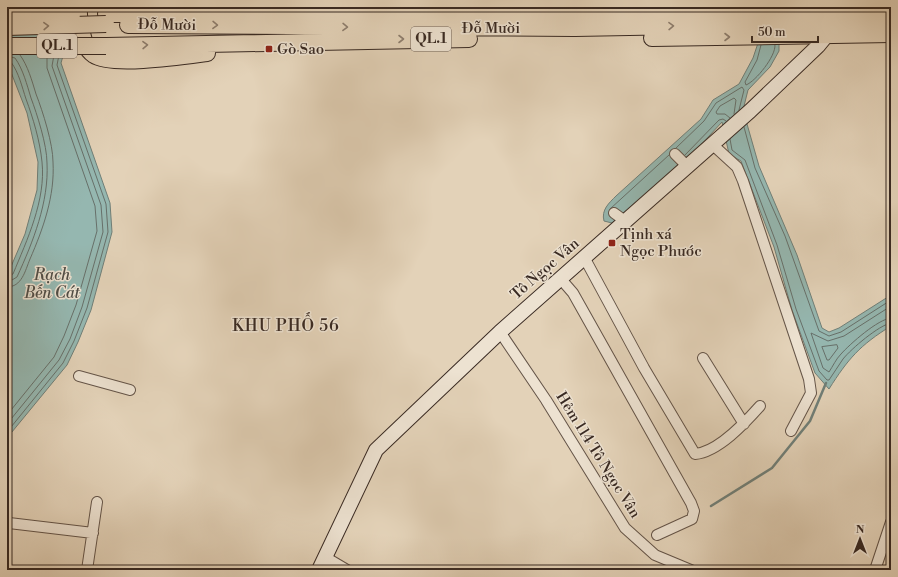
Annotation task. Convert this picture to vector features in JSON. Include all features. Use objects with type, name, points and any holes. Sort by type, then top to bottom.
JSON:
[{"type":"highway","points":[[79,7],[82,36],[88,50],[94,56],[103,59],[122,61],[206,53],[232,43]]},
{"type":"highway","name":"QL.1","points":[[756,24],[789,23],[891,9]]},
{"type":"highway","name":"Đỗ Mười","points":[[106,19],[362,10],[756,24]]},
{"type":"highway","name":"Đỗ Mười","points":[[7,16],[448,33],[518,33],[756,24]]},
{"type":"highway","name":"QL.1","points":[[7,27],[106,19]]},
{"type":"highway","name":"QL.1","points":[[829,29],[891,22]]},
{"type":"highway","name":"QL.1","points":[[789,23],[829,29],[891,34]]},
{"type":"highway","name":"Đỗ Mười","points":[[7,46],[106,46],[232,43],[448,33]]},
{"type":"main road","name":"Tô Ngọc Vân","points":[[319,570],[376,450],[500,332],[584,257],[620,217],[717,141],[750,111],[829,29]]},
{"type":"street","points":[[717,141],[737,167],[743,181],[809,379],[811,393],[791,431]]},
{"type":"street","points":[[675,154],[686,166]]},
{"type":"street","points":[[584,257],[644,368],[695,454],[705,453],[744,424],[760,406]]},
{"type":"street","points":[[560,278],[573,292],[691,503],[694,511],[692,519],[657,535]]},
{"type":"street","name":"Hẻm 114 Tô Ngọc Vân","points":[[500,332],[546,400],[625,528],[655,555],[691,570]]},
{"type":"street","points":[[703,358],[744,424]]},
{"type":"street","points":[[79,376],[130,390]]},
{"type":"street","points":[[87,570],[97,502]]},
{"type":"street","points":[[875,570],[891,522]]},
{"type":"street","points":[[9,523],[93,533]]},
{"type":"street","points":[[325,557],[347,570]]},
{"type":"water","name":"Rạch Bến Cát","points":[[7,7],[58,7],[63,56],[61,63],[110,203],[112,232],[91,310],[67,365],[7,438],[7,276],[25,234],[37,190],[38,162],[27,113],[7,62]]},
{"type":"water","points":[[779,39],[779,51],[770,67],[748,90],[743,110],[759,166],[797,255],[822,328],[829,332],[839,328],[891,295],[891,326],[863,346],[856,353],[842,369],[829,389],[815,373],[792,310],[774,247],[741,161],[729,154],[722,122],[672,176],[635,207],[612,223],[604,221],[603,217],[606,207],[611,201],[701,119],[713,100],[739,84],[753,58],[759,40]]},
{"type":"waterway","points":[[711,506],[772,468],[810,421],[826,383]]},
{"type":"place","name":"Gò Sao","points":[[269,49]]},
{"type":"place","name":"Tịnh xá Ngọc Phước","points":[[612,243]]},
{"type":"district","name":"KHU PHỐ 56","points":[[286,326]]}]
